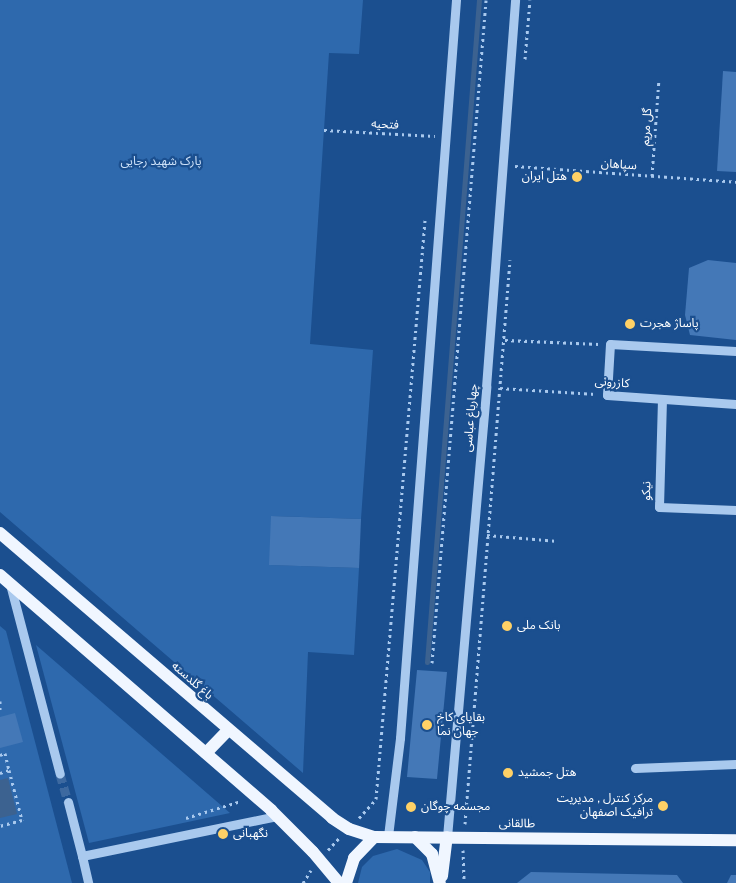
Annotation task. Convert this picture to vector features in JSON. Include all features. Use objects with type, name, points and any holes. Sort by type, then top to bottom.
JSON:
[{"type":"main road","name":"باغ گلدسته","points":[[0,534],[228,730],[349,829],[374,837]]},
{"type":"main road","points":[[0,574],[250,792],[319,858],[339,883]]},
{"type":"main road","points":[[206,753],[228,730]]},
{"type":"main road","name":"طالقانی","points":[[374,837],[736,840]]},
{"type":"main road","points":[[346,883],[354,858],[374,837]]},
{"type":"main road","points":[[415,837],[432,854],[440,883]]},
{"type":"main road","points":[[440,883],[447,837]]},
{"type":"street","points":[[388,836],[400,738],[456,0]]},
{"type":"street","name":"چهارباغ عباسی","points":[[447,837],[486,387],[501,165],[515,0]]},
{"type":"street","points":[[607,395],[610,344],[736,351]]},
{"type":"street","name":"کازرونی","points":[[607,395],[736,404]]},
{"type":"street","name":"نیکو","points":[[662,399],[659,507],[736,510]]},
{"type":"street","points":[[10,583],[60,774]]},
{"type":"street","points":[[635,768],[736,764]]},
{"type":"street","points":[[68,802],[88,883]]},
{"type":"street","points":[[82,856],[276,816]]},
{"type":"path","name":"چهارباغ عباسی","points":[[432,663],[486,0]]},
{"type":"path","name":"گل مریم","points":[[652,176],[659,79]]},
{"type":"path","points":[[431,146],[433,126]]},
{"type":"path","name":"فتحیه","points":[[324,130],[445,136]]},
{"type":"path","name":"سپاهان","points":[[501,165],[736,182]]},
{"type":"path","points":[[303,883],[319,858],[376,799],[425,215]]},
{"type":"path","points":[[489,340],[610,344]]},
{"type":"path","name":"کازرونی","points":[[486,387],[607,395]]},
{"type":"path","points":[[474,534],[558,541]]},
{"type":"path","points":[[0,701],[0,711]]},
{"type":"path","points":[[0,755],[4,754],[22,820],[0,826]]},
{"type":"path","points":[[0,773],[9,770]]},
{"type":"path","points":[[186,818],[237,804],[250,792]]},
{"type":"path","points":[[463,867],[464,883]]},
{"type":"green space","name":"پارک شهید رجایی","points":[[0,0],[363,0],[359,54],[329,53],[310,344],[373,350],[361,519],[272,516],[270,565],[359,568],[354,655],[308,652],[303,773],[0,512]]},
{"type":"green space","points":[[0,626],[6,631],[72,883],[0,883]]},
{"type":"green space","points":[[36,645],[230,813],[89,843]]},
{"type":"green space","points":[[397,849],[422,860],[430,872],[430,883],[358,883],[362,867],[373,856]]},
{"type":"shaded area","points":[[8,778],[17,814],[0,818],[0,780]]},
{"type":"building","points":[[723,71],[736,72],[736,172],[717,171]]},
{"type":"building","points":[[708,260],[736,263],[736,340],[690,335],[685,315],[689,268]]},
{"type":"building","points":[[271,516],[361,519],[359,568],[269,565]]},
{"type":"building","name":"بقایای کاخ جهان نما","points":[[417,670],[447,672],[437,779],[407,777]]},
{"type":"building","points":[[15,713],[23,742],[0,748],[0,717]]},
{"type":"building","points":[[531,872],[677,875],[683,883],[517,883]]},
{"type":"building","points":[[731,875],[736,875],[736,883],[727,883]]},
{"type":"waterway","points":[[427,662],[479,0]]},
{"type":"tunnel","points":[[60,774],[68,802]]},
{"type":"place","name":"هتل ایران","points":[[577,177]]},
{"type":"place","name":"پاساژ هجرت","points":[[630,324]]},
{"type":"place","name":"بانک ملی","points":[[507,626]]},
{"type":"place","name":"بقایای کاخ جهان نما","points":[[427,725]]},
{"type":"place","name":"هتل جمشید","points":[[508,773]]},
{"type":"place","name":"مرکز کنترل , مدیریت ترافیک اصفهان","points":[[663,806]]},
{"type":"place","name":"مجسمه چوگان","points":[[411,807]]},
{"type":"place","name":"نگهبانی","points":[[223,834]]}]
